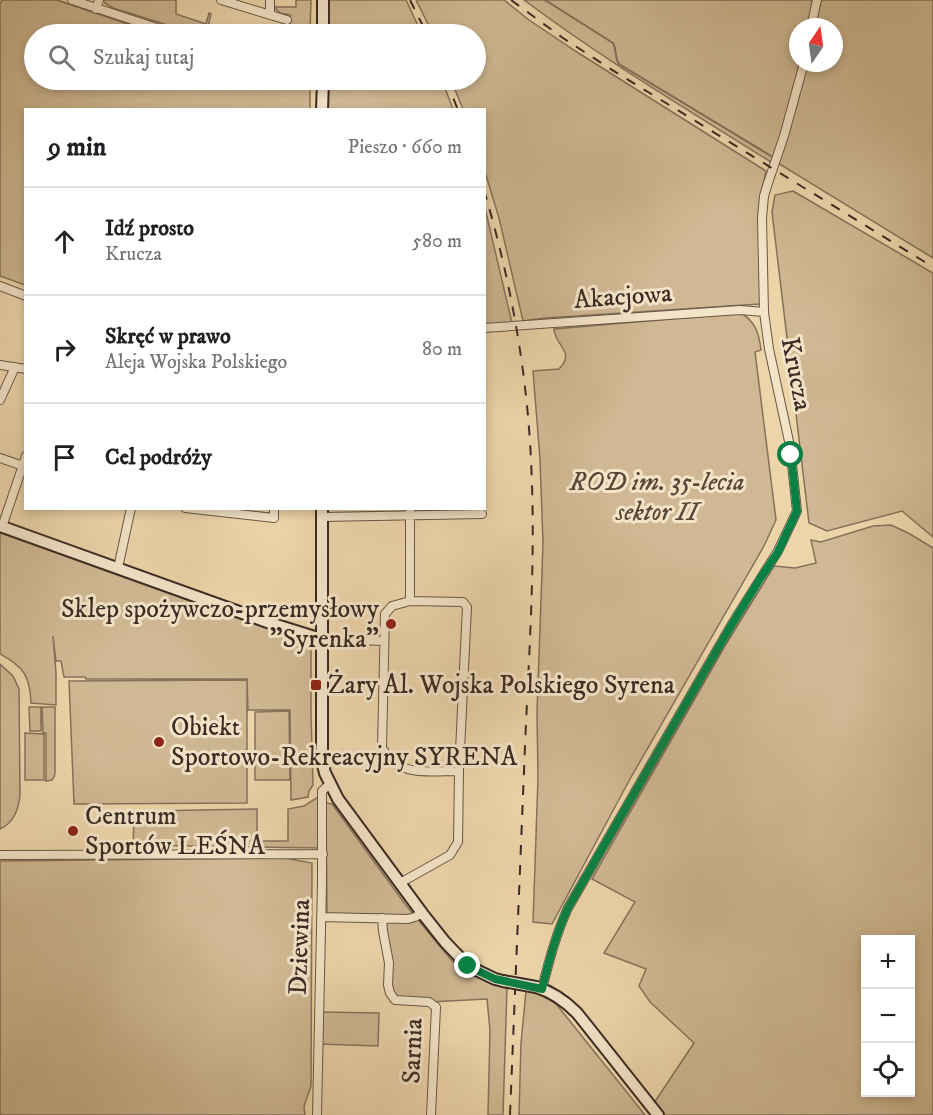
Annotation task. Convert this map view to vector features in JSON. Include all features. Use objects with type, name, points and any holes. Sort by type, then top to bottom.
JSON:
[{"type":"street","points":[[72,0],[143,24]]},
{"type":"street","points":[[96,9],[99,0]]},
{"type":"street","points":[[221,0],[287,20]]},
{"type":"street","points":[[270,0],[270,15]]},
{"type":"street","points":[[323,0],[323,24]]},
{"type":"street","points":[[813,18],[817,0]]},
{"type":"street","name":"Krucza","points":[[539,988],[568,908],[732,624],[778,552],[797,511],[790,446],[768,349],[764,312],[762,218],[765,196],[802,72]]},
{"type":"street","points":[[322,108],[323,90]]},
{"type":"street","points":[[0,286],[24,295]]},
{"type":"street","name":"Akacjowa","points":[[486,328],[740,310],[764,312]]},
{"type":"street","points":[[0,365],[24,369]]},
{"type":"street","points":[[0,400],[15,367]]},
{"type":"street","points":[[0,458],[24,466],[1,527],[321,639],[384,641]]},
{"type":"street","points":[[118,568],[131,510]]},
{"type":"street","points":[[204,510],[274,518],[274,510]]},
{"type":"street","points":[[410,512],[410,602]]},
{"type":"street","points":[[482,514],[322,513],[322,761],[338,798],[445,942],[468,966],[495,979],[539,988],[555,994],[566,1002],[658,1115]]},
{"type":"street","points":[[400,883],[450,855],[458,842],[459,771],[468,607],[463,602],[410,602],[392,606],[385,614],[382,748],[394,763],[409,770],[459,771]]},
{"type":"street","name":"Dziewina","points":[[318,1115],[322,791],[330,784]]},
{"type":"street","points":[[0,855],[323,854]]},
{"type":"street","points":[[321,917],[413,918],[422,913]]},
{"type":"street","name":"Sarnia","points":[[382,918],[389,963],[390,993],[395,1000],[429,1002],[436,1007],[431,1115]]},
{"type":"green space","points":[[2,0],[57,0],[128,24],[24,24],[24,90],[310,90],[310,108],[24,108],[24,285],[0,276],[0,4]]},
{"type":"green space","points":[[105,0],[176,0],[176,14],[206,24],[164,24],[113,8],[105,3]]},
{"type":"green space","points":[[296,0],[311,0],[310,24],[288,24],[291,15],[280,13],[274,7],[296,7]]},
{"type":"green space","points":[[326,0],[406,0],[417,24],[326,24]]},
{"type":"green space","points":[[416,0],[504,0],[529,20],[580,54],[766,171],[759,207],[760,304],[523,321],[499,218],[486,175],[486,108],[463,108],[455,90],[486,90],[486,24],[428,24]]},
{"type":"green space","points":[[524,0],[933,0],[933,258],[778,163],[774,164],[585,43]]},
{"type":"green space","points":[[209,13],[211,14],[209,24],[206,24]]},
{"type":"green space","points":[[326,90],[446,90],[453,108],[326,108]]},
{"type":"green space","points":[[793,191],[933,273],[933,537],[902,511],[827,531],[809,523],[772,212],[775,195]]},
{"type":"green space","points":[[486,212],[512,323],[486,326]]},
{"type":"green space","name":"ROD im. 35-lecia sektor II","points":[[741,313],[753,324],[760,344],[761,350],[755,352],[776,520],[764,546],[630,779],[552,924],[533,922],[543,543],[540,459],[533,371],[559,369],[564,363],[565,353],[554,329]]},
{"type":"green space","points":[[891,525],[933,548],[933,1115],[659,1115],[652,1106],[694,1043],[650,1002],[639,986],[646,969],[604,953],[635,902],[592,879],[725,646],[774,566],[795,568],[816,563],[811,540],[821,542],[873,526]]},
{"type":"green space","points":[[0,530],[307,641],[311,649],[313,785],[308,797],[291,800],[290,710],[248,710],[247,679],[64,677],[61,661],[56,661],[53,636],[56,705],[31,703],[29,686],[24,673],[15,663],[0,654]]},
{"type":"green space","points":[[0,664],[13,676],[19,689],[20,796],[15,816],[0,829]]},
{"type":"green space","name":"Obiekt Sportowo-Rekreacyjny SYRENA","points":[[247,680],[247,803],[74,804],[69,681]]},
{"type":"green space","points":[[29,707],[41,707],[41,731],[30,731]]},
{"type":"green space","points":[[42,707],[55,707],[55,773],[52,780],[46,781],[46,733],[43,733]]},
{"type":"green space","points":[[289,711],[290,780],[255,780],[255,712]]},
{"type":"green space","points":[[25,733],[44,734],[44,780],[25,780]]},
{"type":"green space","points":[[318,797],[321,848],[133,845],[134,818],[146,811],[257,809],[257,841],[288,841],[288,809],[304,806]]},
{"type":"green space","points":[[326,803],[332,804],[405,904],[452,961],[492,984],[507,988],[503,1115],[488,1115],[490,1030],[487,999],[429,1002],[395,1000],[390,993],[382,918],[327,917]]},
{"type":"green space","points":[[285,858],[312,863],[311,1086],[304,1106],[305,1115],[0,1115],[0,861]]},
{"type":"green space","points":[[526,991],[542,994],[557,1005],[645,1115],[519,1115],[521,1043]]},
{"type":"green space","points":[[319,1012],[379,1013],[378,1046],[319,1044]]},
{"type":"waterway","points":[[545,0],[613,43],[619,64],[771,156]]},
{"type":"railway","points":[[410,0],[422,24]]},
{"type":"railway","points":[[511,0],[609,68],[933,267]]},
{"type":"railway","points":[[450,90],[457,108]]},
{"type":"railway","points":[[486,197],[502,257],[516,324],[526,393],[533,532],[510,1115]]},
{"type":"place","name":"Sklep spożywczo-przemysłowy \"Syrenka\"","points":[[391,624]]},
{"type":"place","name":"Żary Al. Wojska Polskiego Syrena","points":[[316,685]]},
{"type":"place","name":"Obiekt Sportowo-Rekreacyjny SYRENA","points":[[159,742]]},
{"type":"place","name":"Centrum Sportów LEŚNA","points":[[73,831]]},
{"type":"route","points":[[468,966],[495,979],[542,989],[551,952],[568,908],[732,624],[778,552],[791,527],[797,511],[791,455]]}]
